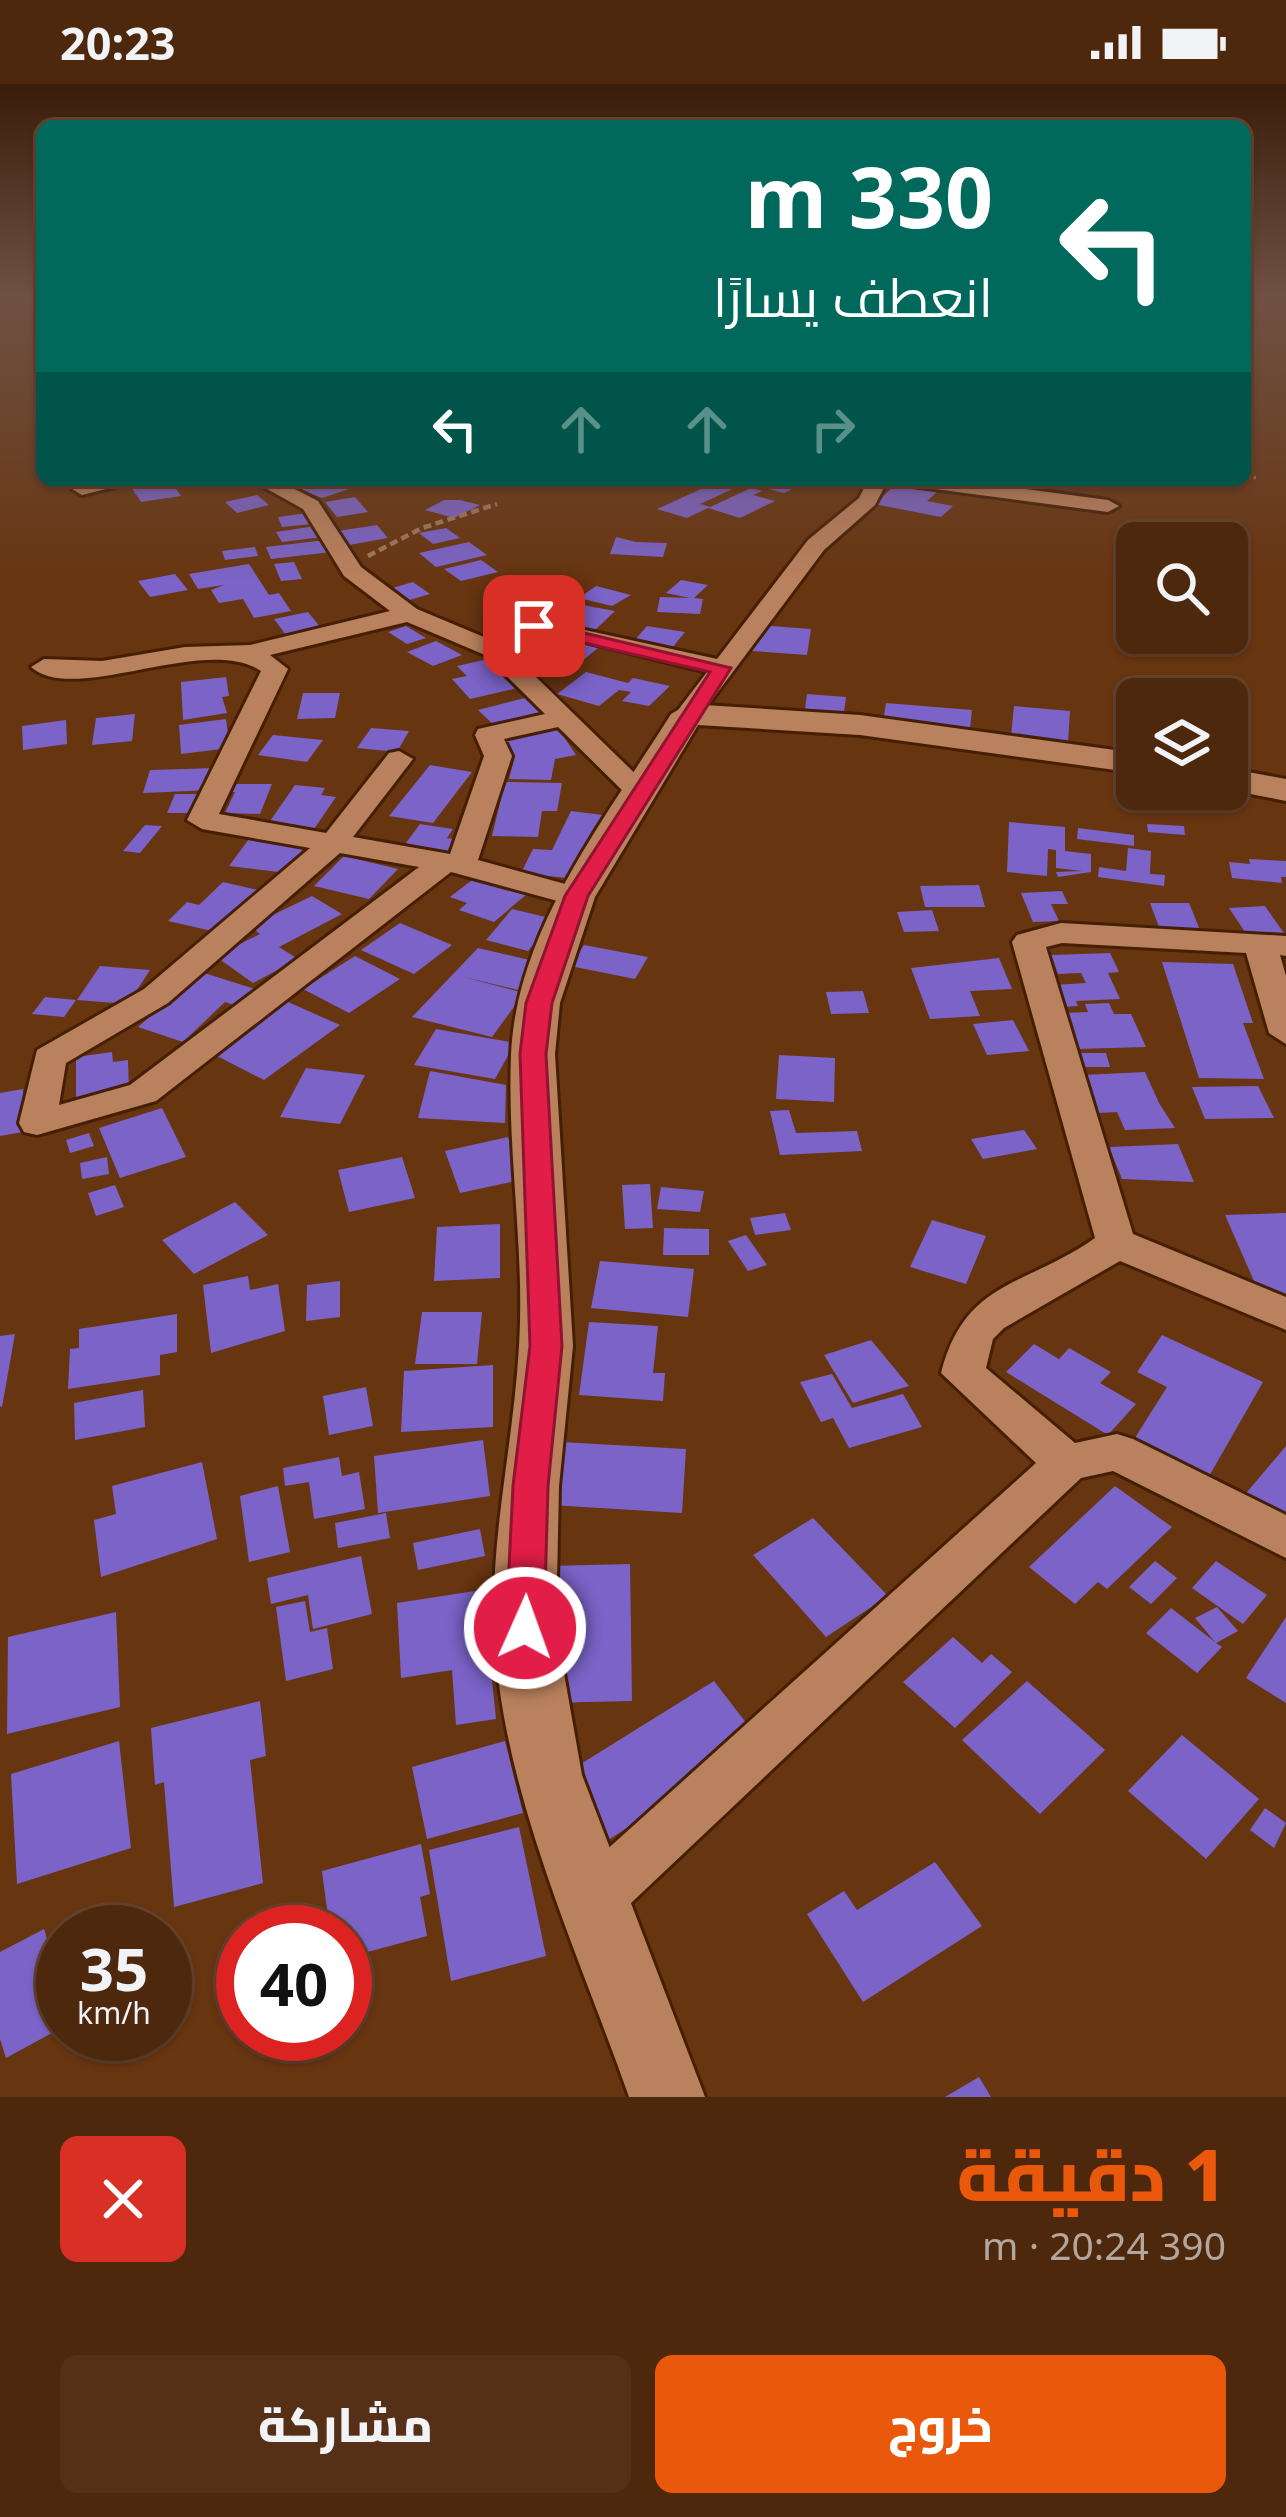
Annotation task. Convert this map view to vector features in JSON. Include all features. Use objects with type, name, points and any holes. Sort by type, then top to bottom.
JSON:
[{"type":"street","points":[[82,489],[99,486]]},
{"type":"street","points":[[273,486],[310,505],[347,562],[409,614],[494,650],[640,792]]},
{"type":"street","points":[[667,2097],[549,1774],[525,1628],[530,1486],[546,1346],[533,1054],[539,1003],[576,896],[688,714],[816,545],[868,501],[875,486]]},
{"type":"street","points":[[957,486],[1108,506]]},
{"type":"street","points":[[560,605],[534,626],[722,668]]},
{"type":"street","points":[[44,667],[102,669],[185,654],[250,652],[409,614]]},
{"type":"street","points":[[250,652],[274,669],[202,820],[453,864],[576,896]]},
{"type":"street","points":[[688,714],[860,725],[1116,760]]},
{"type":"street","points":[[399,759],[332,844],[156,996],[49,1058],[37,1123],[143,1093],[453,864],[498,756],[488,735],[566,717]]},
{"type":"street","points":[[1248,783],[1286,790]]},
{"type":"street","points":[[1116,1243],[1028,942],[1061,933],[1273,945],[1286,1033]]},
{"type":"street","points":[[1067,1463],[963,1373],[974,1333],[988,1318],[1092,1263],[1116,1243]]},
{"type":"street","points":[[1116,1243],[1286,1314]]},
{"type":"street","points":[[592,1901],[1067,1463],[1117,1452],[1286,1538]]},
{"type":"path","points":[[1251,477],[1256,478]]},
{"type":"path","points":[[347,562],[386,551],[412,532],[467,519],[497,504]]},
{"type":"building","points":[[130,486],[174,486],[181,496],[141,502]]},
{"type":"building","points":[[294,486],[358,486],[322,498]]},
{"type":"building","points":[[708,486],[739,486],[700,504],[710,507],[751,488],[762,491],[753,495],[775,501],[740,518],[708,508],[687,518],[657,509]]},
{"type":"building","points":[[756,486],[798,486],[784,493]]},
{"type":"building","points":[[894,486],[922,486],[940,489],[927,501],[953,506],[941,517],[874,504]]},
{"type":"building","points":[[257,495],[269,505],[237,513],[225,502]]},
{"type":"building","points":[[355,497],[368,512],[337,517],[325,502]]},
{"type":"building","points":[[444,500],[480,505],[454,518],[425,510]]},
{"type":"building","points":[[307,513],[312,524],[282,527],[278,517]]},
{"type":"building","points":[[377,525],[388,538],[349,545],[338,531]]},
{"type":"building","points":[[316,526],[322,537],[282,542],[276,532]]},
{"type":"building","points":[[446,528],[460,538],[433,544],[419,533]]},
{"type":"building","points":[[616,537],[667,543],[663,557],[610,554]]},
{"type":"building","points":[[326,540],[331,552],[271,559],[266,547]]},
{"type":"building","points":[[469,542],[487,555],[436,567],[419,553]]},
{"type":"building","points":[[255,547],[258,556],[225,560],[222,551]]},
{"type":"building","points":[[481,560],[498,572],[461,581],[444,569]]},
{"type":"building","points":[[294,562],[302,579],[281,581],[274,564]]},
{"type":"building","points":[[249,564],[269,595],[279,593],[291,611],[254,618],[243,599],[219,603],[211,590],[224,585],[198,589],[189,574]]},
{"type":"building","points":[[175,574],[188,590],[150,597],[138,581]]},
{"type":"building","points":[[681,580],[708,585],[694,598],[703,599],[700,614],[657,612],[660,597],[690,598],[666,593]]},
{"type":"building","points":[[413,582],[430,594],[406,601],[389,589]]},
{"type":"building","points":[[596,586],[631,595],[612,606],[579,598]]},
{"type":"building","points":[[528,589],[555,601],[532,611],[540,614],[528,619],[493,603]]},
{"type":"building","points":[[577,604],[615,611],[589,636],[550,629]]},
{"type":"building","points":[[308,612],[321,628],[286,635],[274,619]]},
{"type":"building","points":[[757,625],[811,629],[807,655],[752,651]]},
{"type":"building","points":[[406,626],[426,638],[407,644],[388,632]]},
{"type":"building","points":[[647,626],[685,632],[672,648],[634,641]]},
{"type":"building","points":[[535,632],[556,637],[530,656],[508,650]]},
{"type":"building","points":[[436,641],[462,655],[433,666],[407,652]]},
{"type":"building","points":[[569,641],[598,648],[577,665],[548,658]]},
{"type":"building","points":[[493,658],[522,687],[470,699],[452,679],[467,676],[457,666]]},
{"type":"building","points":[[586,672],[628,683],[633,678],[670,686],[649,706],[622,701],[631,692],[619,690],[599,706],[557,694]]},
{"type":"building","points":[[226,677],[229,696],[222,697],[227,713],[183,720],[181,682]]},
{"type":"building","points":[[303,693],[340,693],[335,718],[297,719]]},
{"type":"building","points":[[807,694],[846,697],[843,720],[804,717]]},
{"type":"building","points":[[536,695],[556,714],[498,729],[478,710]]},
{"type":"building","points":[[886,703],[972,710],[970,729],[883,722]]},
{"type":"building","points":[[1014,706],[1070,711],[1068,742],[1011,736]]},
{"type":"building","points":[[135,714],[132,741],[92,745],[96,718]]},
{"type":"building","points":[[226,719],[230,748],[181,754],[179,725]]},
{"type":"building","points":[[66,720],[67,744],[23,750],[22,726]]},
{"type":"building","points":[[371,728],[409,731],[397,752],[357,748]]},
{"type":"building","points":[[558,728],[576,755],[555,759],[551,780],[509,779],[515,756],[504,738]]},
{"type":"building","points":[[273,735],[323,740],[307,762],[258,755]]},
{"type":"building","points":[[430,765],[472,772],[433,823],[389,816]]},
{"type":"building","points":[[216,768],[211,790],[143,793],[150,770]]},
{"type":"building","points":[[505,782],[562,783],[557,811],[542,811],[538,837],[492,836]]},
{"type":"building","points":[[232,784],[272,784],[260,814],[225,813],[235,792],[228,792]]},
{"type":"building","points":[[295,785],[325,788],[321,795],[336,797],[314,829],[268,824]]},
{"type":"building","points":[[175,794],[210,794],[202,813],[167,813]]},
{"type":"building","points":[[571,811],[611,816],[585,880],[521,873],[533,849],[552,850]]},
{"type":"building","points":[[1009,822],[1065,827],[1065,851],[1091,854],[1091,872],[1058,877],[1056,872],[1082,871],[1056,868],[1056,850],[1048,849],[1047,876],[1007,872]]},
{"type":"building","points":[[420,824],[453,829],[447,838],[460,840],[451,854],[403,847]]},
{"type":"building","points":[[1147,824],[1184,826],[1185,835],[1148,832]]},
{"type":"building","points":[[145,825],[162,826],[140,853],[123,851]]},
{"type":"building","points":[[1078,828],[1134,835],[1134,846],[1077,839]]},
{"type":"building","points":[[249,839],[306,845],[287,873],[229,866]]},
{"type":"building","points":[[1128,848],[1151,851],[1150,874],[1165,875],[1164,886],[1098,877],[1099,867],[1126,871]]},
{"type":"building","points":[[344,856],[398,869],[369,899],[314,886]]},
{"type":"building","points":[[1249,859],[1286,861],[1286,877],[1281,877],[1282,883],[1232,878],[1229,862],[1250,864]]},
{"type":"building","points":[[476,877],[527,894],[494,922],[459,910],[467,903],[450,897]]},
{"type":"building","points":[[223,882],[263,891],[221,933],[168,921],[187,902],[199,905]]},
{"type":"building","points":[[979,885],[985,907],[925,907],[920,886]]},
{"type":"building","points":[[1062,891],[1068,904],[1051,904],[1059,921],[1033,922],[1021,893]]},
{"type":"building","points":[[312,896],[342,914],[279,947],[298,959],[253,983],[215,956],[260,934],[250,926]]},
{"type":"building","points":[[1150,903],[1189,903],[1202,935],[1162,935]]},
{"type":"building","points":[[1265,906],[1286,936],[1249,938],[1229,908]]},
{"type":"building","points":[[512,909],[554,919],[528,951],[486,940]]},
{"type":"building","points":[[932,910],[939,931],[904,932],[897,912]]},
{"type":"building","points":[[400,923],[452,945],[414,974],[361,950]]},
{"type":"building","points":[[584,945],[648,957],[635,979],[570,966]]},
{"type":"building","points":[[478,948],[543,963],[522,991],[460,976],[524,993],[492,1037],[412,1017]]},
{"type":"building","points":[[1110,953],[1119,972],[1108,973],[1120,999],[1076,1001],[1078,1006],[1063,1007],[1053,985],[1086,983],[1081,973],[1058,974],[1051,955]]},
{"type":"building","points":[[355,956],[400,979],[349,1013],[303,989]]},
{"type":"building","points":[[999,958],[1012,989],[970,991],[980,1016],[930,1019],[911,968]]},
{"type":"building","points":[[1162,962],[1233,964],[1253,1023],[1243,1023],[1264,1079],[1199,1078]]},
{"type":"building","points":[[100,966],[150,970],[128,1004],[77,1000]]},
{"type":"building","points":[[201,972],[255,989],[237,1006],[225,1002],[183,1042],[138,1027]]},
{"type":"building","points":[[863,991],[869,1013],[831,1014],[826,992]]},
{"type":"building","points":[[45,997],[76,1000],[64,1017],[32,1014]]},
{"type":"building","points":[[288,1002],[340,1025],[264,1080],[213,1054]]},
{"type":"building","points":[[1109,1003],[1114,1014],[1131,1014],[1146,1047],[1077,1049],[1062,1013],[1088,1012],[1085,1004]]},
{"type":"building","points":[[1013,1020],[1029,1051],[987,1055],[973,1024]]},
{"type":"building","points":[[436,1029],[515,1043],[495,1079],[414,1065]]},
{"type":"building","points":[[112,1052],[113,1062],[128,1060],[129,1090],[76,1098],[76,1057]]},
{"type":"building","points":[[1080,1053],[1106,1053],[1110,1067],[1084,1067]]},
{"type":"building","points":[[779,1055],[835,1058],[834,1102],[776,1099]]},
{"type":"building","points":[[306,1068],[365,1075],[340,1124],[280,1117]]},
{"type":"building","points":[[430,1071],[506,1085],[505,1123],[418,1118]]},
{"type":"building","points":[[1145,1072],[1175,1128],[1125,1130],[1117,1112],[1099,1113],[1083,1075]]},
{"type":"building","points":[[1258,1086],[1274,1118],[1205,1119],[1192,1087]]},
{"type":"building","points":[[23,1089],[23,1132],[0,1136],[0,1093]]},
{"type":"building","points":[[162,1108],[186,1157],[120,1178],[99,1128]]},
{"type":"building","points":[[789,1110],[796,1133],[857,1131],[862,1151],[780,1155],[770,1111]]},
{"type":"building","points":[[1024,1130],[1037,1149],[983,1159],[971,1139]]},
{"type":"building","points":[[89,1133],[94,1146],[70,1153],[66,1140]]},
{"type":"building","points":[[508,1137],[525,1179],[460,1193],[445,1151]]},
{"type":"building","points":[[1178,1144],[1194,1182],[1122,1179],[1109,1147]]},
{"type":"building","points":[[107,1157],[109,1174],[82,1179],[80,1163]]},
{"type":"building","points":[[402,1157],[415,1198],[349,1212],[338,1170]]},
{"type":"building","points":[[650,1184],[653,1228],[625,1229],[622,1185]]},
{"type":"building","points":[[115,1185],[124,1207],[96,1216],[88,1193]]},
{"type":"building","points":[[661,1187],[704,1191],[700,1212],[657,1209]]},
{"type":"building","points":[[235,1202],[268,1235],[194,1274],[162,1240]]},
{"type":"building","points":[[785,1213],[791,1230],[755,1235],[750,1218]]},
{"type":"building","points":[[1286,1213],[1286,1296],[1261,1297],[1225,1215]]},
{"type":"building","points":[[932,1220],[986,1236],[966,1284],[910,1267]]},
{"type":"building","points":[[500,1224],[500,1278],[434,1281],[437,1227]]},
{"type":"building","points":[[664,1228],[709,1229],[709,1255],[663,1255]]},
{"type":"building","points":[[746,1235],[767,1265],[748,1271],[728,1241]]},
{"type":"building","points":[[600,1261],[694,1269],[688,1317],[591,1308]]},
{"type":"building","points":[[248,1276],[250,1290],[278,1284],[285,1331],[211,1353],[203,1285]]},
{"type":"building","points":[[340,1281],[340,1317],[306,1321],[307,1285]]},
{"type":"building","points":[[422,1312],[482,1312],[477,1364],[415,1364]]},
{"type":"building","points":[[177,1314],[177,1352],[160,1355],[160,1375],[68,1389],[70,1349],[79,1348],[79,1329]]},
{"type":"building","points":[[589,1322],[658,1326],[653,1373],[665,1373],[663,1401],[579,1395]]},
{"type":"building","points":[[15,1334],[2,1407],[0,1336]]},
{"type":"building","points":[[1162,1335],[1263,1382],[1208,1478],[1133,1441],[1167,1387],[1137,1372]]},
{"type":"building","points":[[871,1340],[909,1386],[853,1403],[824,1355]]},
{"type":"building","points":[[1034,1344],[1059,1359],[1069,1348],[1111,1372],[1100,1383],[1136,1404],[1108,1435],[1006,1372]]},
{"type":"building","points":[[493,1365],[493,1427],[401,1432],[404,1371]]},
{"type":"building","points":[[832,1374],[852,1408],[903,1394],[922,1427],[849,1448],[833,1418],[821,1422],[800,1382]]},
{"type":"building","points":[[366,1387],[373,1426],[329,1435],[323,1396]]},
{"type":"building","points":[[143,1390],[145,1427],[75,1440],[74,1403]]},
{"type":"building","points":[[483,1440],[490,1496],[378,1513],[374,1456]]},
{"type":"building","points":[[543,1441],[686,1449],[682,1513],[534,1504]]},
{"type":"building","points":[[1286,1446],[1286,1525],[1242,1498]]},
{"type":"building","points":[[339,1457],[342,1476],[359,1472],[365,1509],[314,1519],[309,1482],[285,1486],[283,1468]]},
{"type":"building","points":[[202,1462],[217,1539],[101,1577],[94,1520],[116,1514],[112,1486]]},
{"type":"building","points":[[278,1486],[290,1552],[249,1562],[240,1496]]},
{"type":"building","points":[[1115,1486],[1172,1527],[1107,1589],[1098,1582],[1075,1604],[1029,1567]]},
{"type":"building","points":[[386,1513],[390,1538],[338,1548],[335,1523]]},
{"type":"building","points":[[813,1518],[888,1596],[826,1637],[753,1555]]},
{"type":"building","points":[[480,1529],[485,1556],[418,1570],[413,1543]]},
{"type":"building","points":[[361,1556],[372,1614],[313,1629],[308,1595],[271,1604],[267,1578]]},
{"type":"building","points":[[1155,1561],[1177,1578],[1151,1604],[1129,1587]]},
{"type":"building","points":[[1216,1561],[1267,1595],[1243,1624],[1192,1588]]},
{"type":"building","points":[[630,1564],[632,1701],[544,1703],[548,1566]]},
{"type":"building","points":[[488,1589],[497,1669],[491,1670],[496,1719],[456,1725],[452,1670],[401,1678],[397,1603]]},
{"type":"building","points":[[305,1601],[310,1632],[327,1628],[333,1669],[286,1681],[276,1607]]},
{"type":"building","points":[[1217,1607],[1238,1631],[1216,1643],[1222,1647],[1197,1673],[1146,1633],[1171,1608],[1215,1642],[1195,1618]]},
{"type":"building","points":[[116,1612],[120,1707],[7,1734],[8,1637]]},
{"type":"building","points":[[1286,1617],[1286,1703],[1246,1678]]},
{"type":"building","points":[[953,1637],[982,1663],[991,1654],[1012,1672],[955,1728],[903,1682]]},
{"type":"building","points":[[714,1681],[760,1741],[599,1846],[555,1780]]},
{"type":"building","points":[[1027,1681],[1105,1750],[1040,1814],[962,1740]]},
{"type":"building","points":[[260,1701],[266,1756],[250,1760],[263,1883],[174,1905],[164,1782],[155,1785],[151,1728]]},
{"type":"building","points":[[1182,1735],[1259,1799],[1206,1859],[1128,1791]]},
{"type":"building","points":[[119,1741],[131,1848],[17,1884],[11,1774]]},
{"type":"building","points":[[505,1741],[523,1813],[427,1839],[412,1767]]},
{"type":"building","points":[[1265,1808],[1286,1823],[1274,1848],[1250,1830]]},
{"type":"building","points":[[519,1827],[546,1956],[451,1981],[429,1850]]},
{"type":"building","points":[[421,1844],[430,1894],[420,1897],[427,1936],[372,1951],[372,1905],[326,1905],[322,1871]]},
{"type":"building","points":[[935,1862],[982,1926],[863,2002],[807,1914],[844,1891],[857,1910]]},
{"type":"building","points":[[36,1933],[36,2042],[6,2058],[0,2039],[0,1952]]},
{"type":"building","points":[[979,2077],[991,2097],[945,2097]]},
{"type":"route","points":[[525,1628],[530,1486],[546,1346],[543,1191],[533,1054],[539,1003],[576,896],[688,714],[722,668],[534,626]]}]
